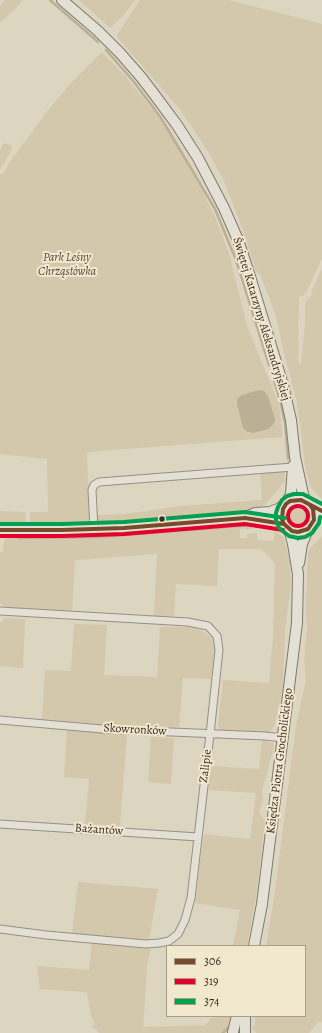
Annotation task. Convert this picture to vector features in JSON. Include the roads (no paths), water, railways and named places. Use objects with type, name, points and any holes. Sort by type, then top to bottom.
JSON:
[{"type":"street","name":"Świętej Katarzyny Aleksandryjskiej","points":[[62,0],[98,31],[141,77],[177,125],[212,183],[238,240],[258,302],[287,402],[291,420],[294,457],[303,494],[308,503]]},
{"type":"street","name":"Świętej Katarzyny Aleksandryjskiej","points":[[286,504],[291,494],[294,457]]},
{"type":"street","points":[[94,529],[92,490],[94,485],[99,482],[292,468]]},
{"type":"street","points":[[245,518],[255,513],[274,510],[290,501],[295,500],[301,500],[322,511]]},
{"type":"street","points":[[308,503],[313,510],[314,515],[314,520],[309,527]]},
{"type":"street","points":[[286,504],[283,509],[282,520],[292,531],[303,531],[322,522]]},
{"type":"street","points":[[0,530],[94,529],[245,518],[278,523],[286,526]]},
{"type":"street","name":"Księdza Piotra Grocholickiego","points":[[286,526],[293,544],[298,574]]},
{"type":"street","name":"Księdza Piotra Grocholickiego","points":[[254,945],[262,904],[297,624],[298,574],[302,544],[309,527]]},
{"type":"street","name":"Zalipie","points":[[0,611],[188,622],[208,626],[217,636],[219,650],[190,898],[185,920],[178,934],[169,941],[146,944],[46,935],[0,929]]},
{"type":"street","name":"Skowronków","points":[[0,720],[102,729],[283,738]]},
{"type":"street","name":"Bażantów","points":[[0,824],[198,837]]},
{"type":"street","points":[[237,1017],[238,1033]]},
{"type":"street","points":[[238,1033],[244,1017]]},
{"type":"waterway","points":[[50,0],[98,42]]},
{"type":"waterway","points":[[106,50],[134,82],[161,118],[215,209],[236,260],[269,365]]},
{"type":"waterway","points":[[273,377],[285,423],[288,459]]},
{"type":"waterway","points":[[19,538],[99,537],[252,525]]},
{"type":"waterway","points":[[223,1033],[230,1026]]},
{"type":"park label","name":"Park Leśny Chrząstówka","points":[[67,265]]}]
